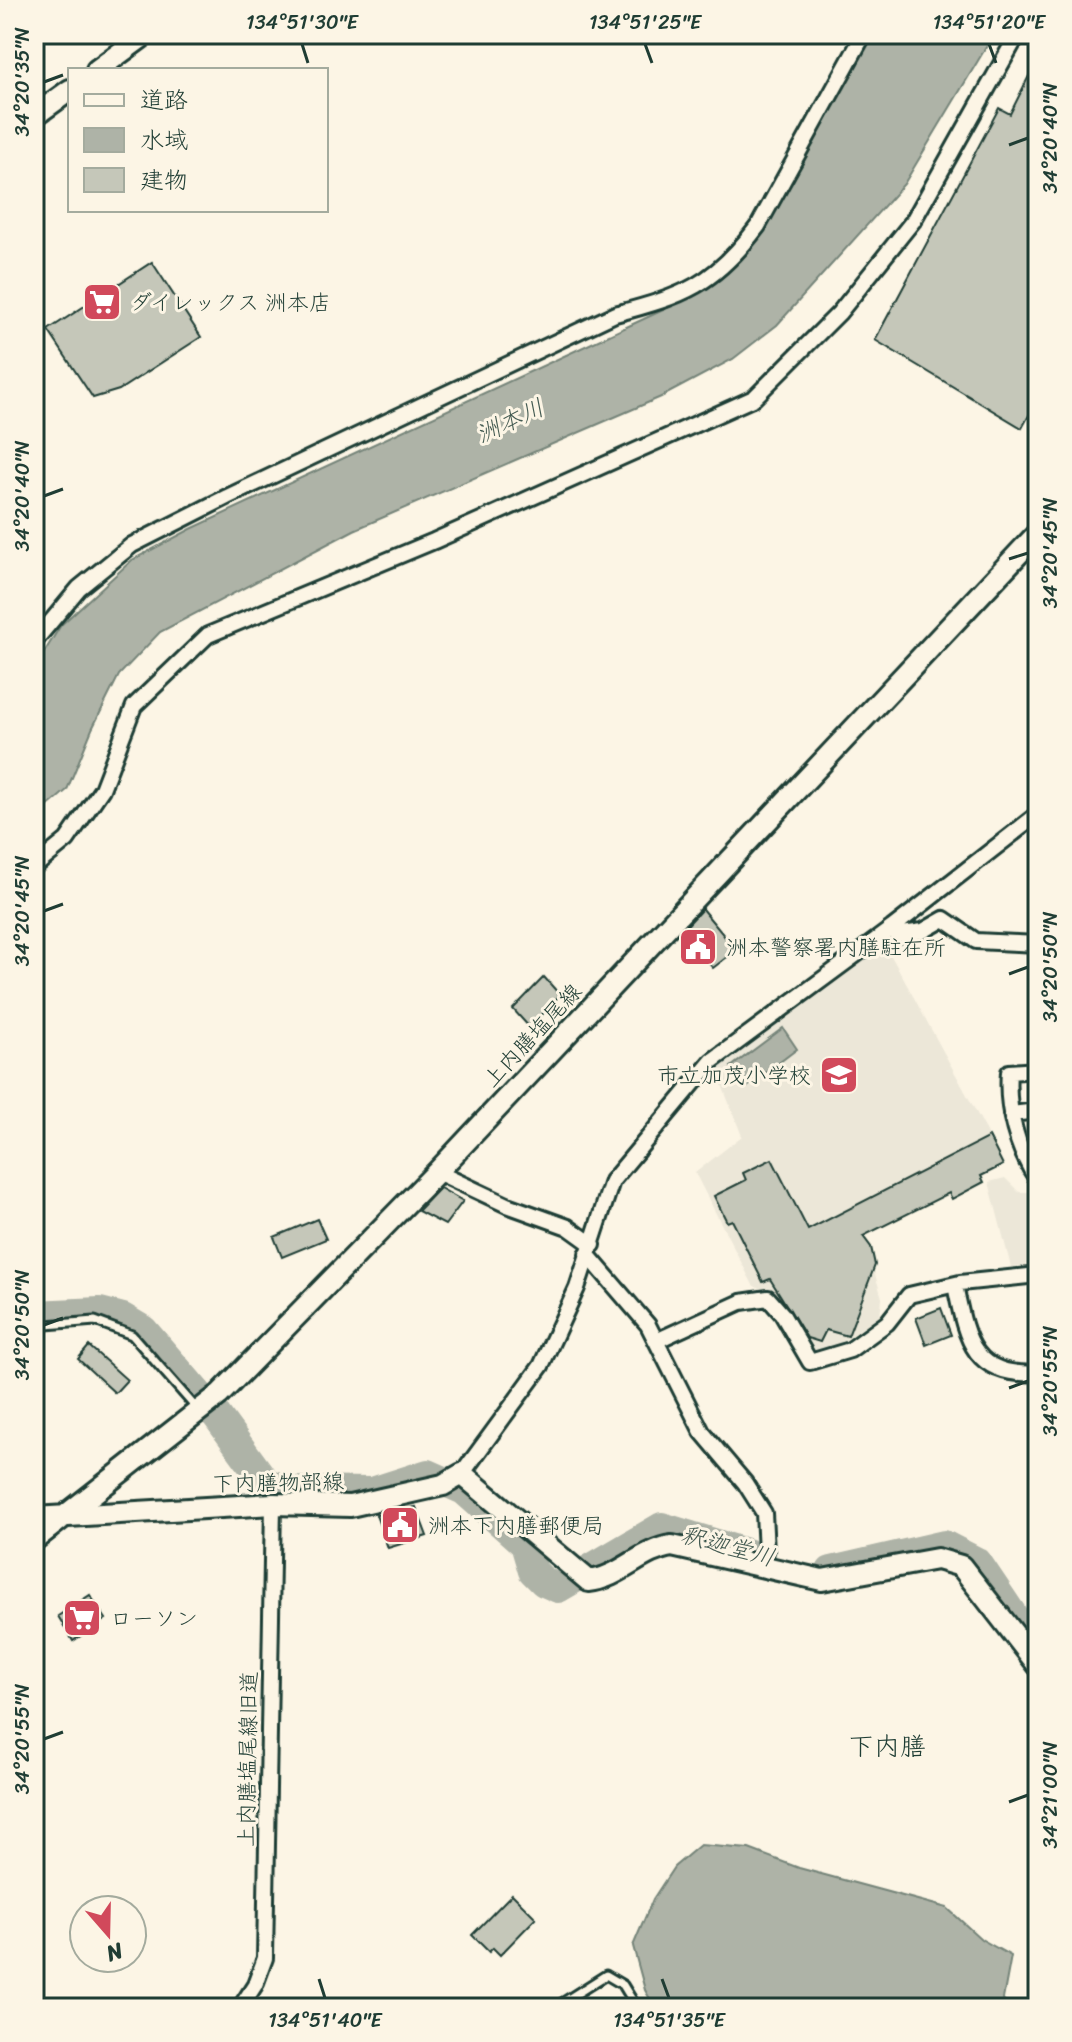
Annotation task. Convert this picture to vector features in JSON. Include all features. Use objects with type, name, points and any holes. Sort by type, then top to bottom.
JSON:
[{"type":"main road","points":[[100,68],[146,34]]},
{"type":"main road","points":[[34,116],[68,91]]},
{"type":"main road","name":"上内膳塩尾線","points":[[34,1540],[219,1395],[437,1172],[1038,533]]},
{"type":"main road","points":[[453,1480],[582,1576],[603,1580],[656,1548],[672,1546],[764,1561],[822,1580],[937,1559],[961,1566],[1038,1665]]},
{"type":"main road","name":"下内膳物部線","points":[[34,1518],[72,1513],[273,1504],[350,1506],[453,1480]]},
{"type":"street","points":[[34,642],[79,588],[132,545],[601,321],[674,299],[701,284],[739,252],[758,226],[864,34]]},
{"type":"street","points":[[34,867],[67,840],[102,789],[134,706],[208,635],[434,541],[754,398],[839,313],[913,221],[1018,34]]},
{"type":"street","points":[[453,1480],[541,1366],[577,1288],[612,1181],[712,1061],[892,928],[1038,814]]},
{"type":"street","points":[[892,928],[896,935],[923,931],[944,919],[976,941],[1038,944]]},
{"type":"street","points":[[1038,1070],[1009,1072],[1007,1098],[1011,1114],[1030,1150],[1038,1181]]},
{"type":"street","points":[[1011,1114],[1038,1111]]},
{"type":"street","points":[[437,1172],[507,1205],[568,1227],[590,1249],[656,1341],[702,1432],[745,1483],[764,1513],[764,1561]]},
{"type":"street","points":[[656,1341],[741,1302],[768,1298],[782,1314],[810,1362],[850,1350],[887,1323],[909,1295],[955,1285],[1038,1275]]},
{"type":"street","points":[[955,1285],[963,1330],[983,1362],[998,1371],[1038,1373]]},
{"type":"street","name":"上内膳塩尾線旧道","points":[[242,2007],[265,1958],[273,1504]]},
{"type":"lane","points":[[34,1326],[95,1321],[132,1335],[200,1410]]},
{"type":"lane","points":[[554,2008],[606,1975],[623,1985],[637,2008]]},
{"type":"shaded area","points":[[883,941],[1004,1163],[864,1237],[882,1298],[880,1316],[830,1350],[816,1352],[798,1339],[774,1298],[753,1285],[695,1173],[742,1136],[716,1070]]},
{"type":"shaded area","points":[[1005,1178],[1019,1192],[1038,1192],[1038,1264],[1011,1267],[989,1182]]},
{"type":"water","name":"洲本川","points":[[871,34],[994,34],[904,184],[777,325],[733,359],[661,397],[354,530],[160,632],[119,675],[67,790],[34,818],[34,670],[61,625],[132,560],[191,529],[676,304],[717,279]]},
{"type":"water","points":[[783,1028],[797,1049],[747,1087],[731,1067]]},
{"type":"water","points":[[700,1845],[749,1849],[799,1868],[947,1908],[981,1939],[1011,1956],[1003,1999],[1008,2008],[655,2008],[645,1990],[633,1946],[653,1899],[674,1867]]},
{"type":"building","points":[[1038,58],[1038,399],[1022,428],[875,340],[999,108],[1010,114]]},
{"type":"building","points":[[152,262],[201,337],[119,390],[93,398],[48,330]]},
{"type":"building","points":[[702,909],[736,950],[713,968],[680,933]]},
{"type":"building","points":[[544,977],[560,995],[530,1028],[513,1009]]},
{"type":"building","points":[[989,1137],[1003,1165],[981,1176],[984,1182],[952,1199],[949,1193],[863,1236],[871,1247],[875,1265],[848,1336],[826,1330],[820,1342],[807,1338],[770,1279],[763,1282],[732,1220],[727,1222],[714,1196],[746,1180],[743,1173],[772,1159],[808,1230]]},
{"type":"building","points":[[440,1188],[463,1201],[445,1225],[418,1211]]},
{"type":"building","points":[[317,1219],[326,1239],[282,1257],[274,1237]]},
{"type":"building","points":[[941,1308],[951,1335],[926,1345],[916,1318]]},
{"type":"building","points":[[89,1346],[127,1380],[115,1393],[78,1359]]},
{"type":"building","points":[[416,1507],[427,1536],[388,1548],[376,1515]]},
{"type":"building","name":"ローソン","points":[[90,1595],[106,1619],[73,1641],[58,1616]]},
{"type":"building","points":[[512,1894],[536,1918],[500,1955],[493,1948],[489,1952],[472,1935]]},
{"type":"waterway","name":"釈迦堂川","points":[[34,1315],[100,1312],[123,1318],[143,1330],[217,1416],[266,1483],[292,1491],[372,1492],[428,1474],[464,1490],[525,1544],[533,1571],[544,1582],[558,1588],[662,1527],[749,1554]]},
{"type":"waterway","name":"釈迦堂川","points":[[831,1571],[944,1545],[977,1562],[1028,1638],[1038,1646]]},
{"type":"place","name":"ダイレックス 洲本店","points":[[102,302]]},
{"type":"place","name":"洲本警察署内膳駐在所","points":[[698,947]]},
{"type":"place","name":"市立加茂小学校","points":[[839,1075]]},
{"type":"place","name":"洲本下内膳郵便局","points":[[400,1525]]},
{"type":"place","name":"ローソン","points":[[82,1618]]},
{"type":"district","name":"下内膳","points":[[887,1746]]}]
